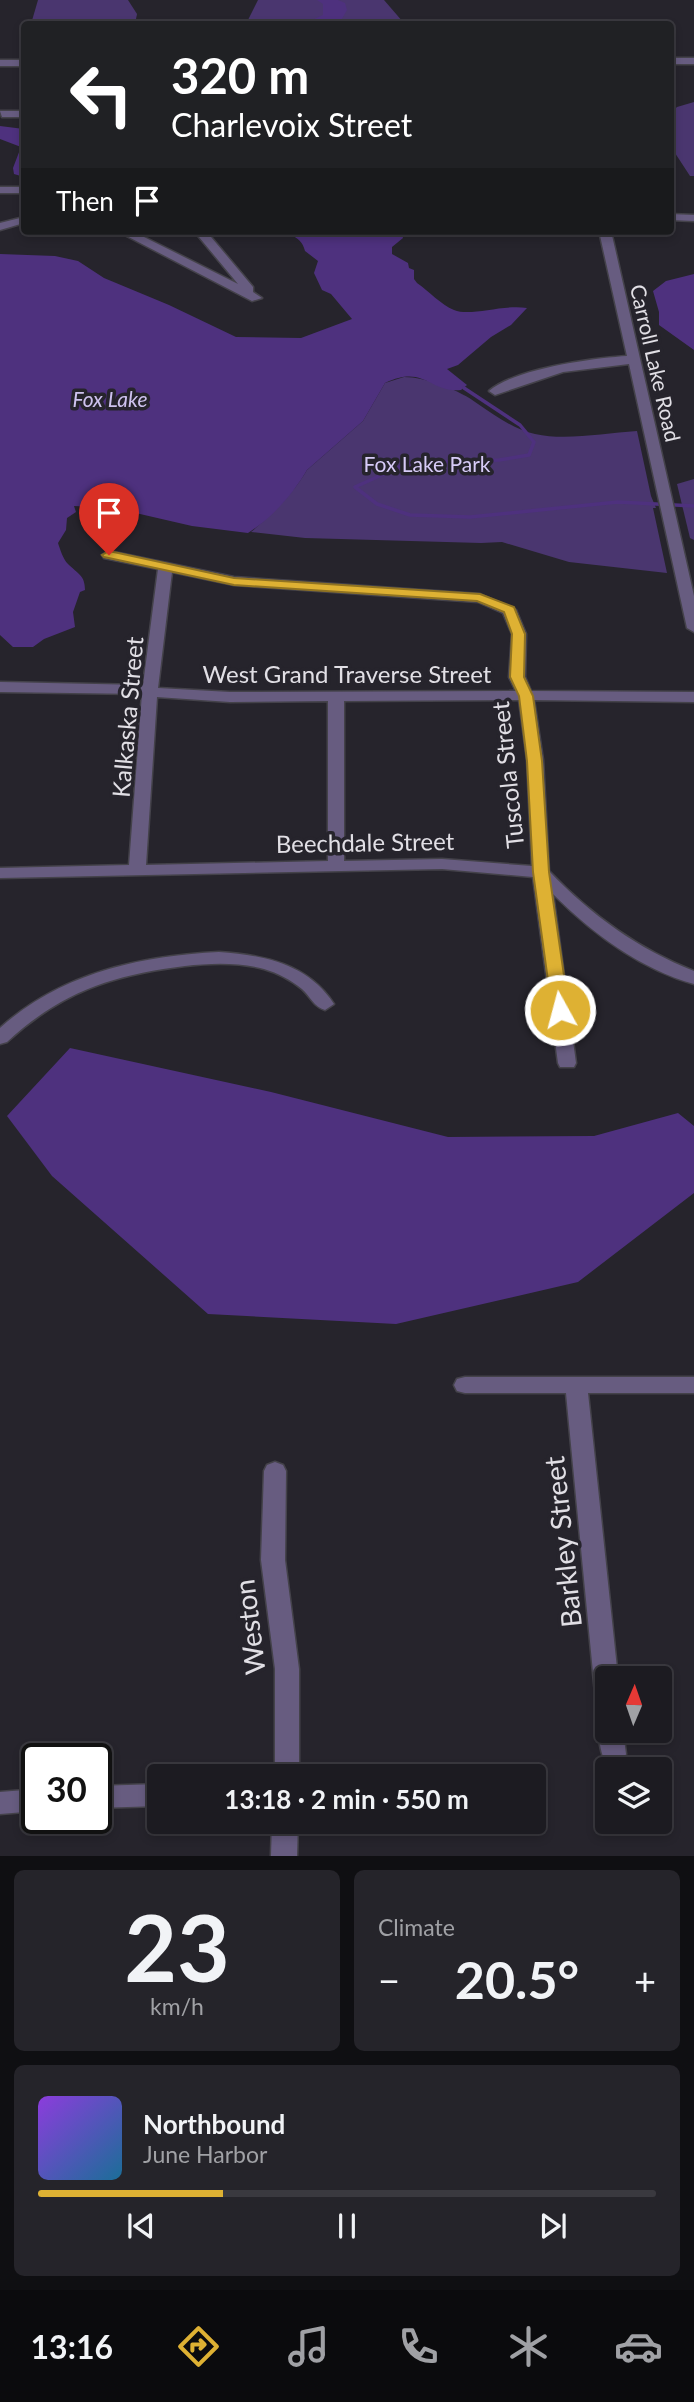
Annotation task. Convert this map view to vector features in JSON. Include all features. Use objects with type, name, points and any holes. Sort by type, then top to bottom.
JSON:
[{"type":"street","points":[[674,61],[694,61]]},
{"type":"street","points":[[0,63],[21,63]]},
{"type":"street","points":[[2,114],[21,114]]},
{"type":"street","points":[[0,190],[21,190]]},
{"type":"street","points":[[674,217],[694,218]]},
{"type":"street","points":[[0,227],[21,221]]},
{"type":"street","points":[[131,235],[256,298],[203,235]]},
{"type":"street","name":"Carroll Lake Road","points":[[606,235],[694,628]]},
{"type":"street","points":[[495,391],[551,369],[595,361],[632,360]]},
{"type":"street","points":[[109,555],[165,568]]},
{"type":"street","name":"Tuscola Street","points":[[165,568],[234,582],[480,598],[509,610],[519,634],[517,677],[526,696],[534,761],[541,872],[567,1063]]},
{"type":"street","name":"Kalkaska Street","points":[[137,870],[150,691],[165,568]]},
{"type":"street","name":"West Grand Traverse Street","points":[[0,687],[134,688],[230,697],[694,697]]},
{"type":"street","points":[[336,696],[336,866]]},
{"type":"street","name":"Beechdale Street","points":[[0,873],[442,864],[541,872]]},
{"type":"street","points":[[541,872],[564,897],[624,946],[663,967],[694,978]]},
{"type":"street","points":[[0,1038],[40,1007],[98,977],[170,962],[211,958],[271,964],[314,987],[325,1004]]},
{"type":"street","points":[[465,1385],[694,1385]]},
{"type":"street","name":"Barkley Street","points":[[576,1385],[604,1666]]},
{"type":"street","name":"Weston","points":[[275,1471],[272,1560],[287,1669],[287,1764]]},
{"type":"street","points":[[112,1796],[147,1795]]},
{"type":"street","points":[[0,1803],[21,1801]]},
{"type":"street","points":[[284,1856],[285,1834]]},
{"type":"green space","points":[[38,0],[128,0],[137,14],[136,21],[32,21]]},
{"type":"green space","points":[[258,0],[384,0],[402,21],[248,21]]},
{"type":"green space","points":[[694,102],[694,176],[690,176],[674,153],[674,110]]},
{"type":"green space","name":"Fox Lake Park","points":[[404,377],[422,379],[452,389],[512,426],[535,434],[572,437],[637,431],[656,508],[653,508],[667,573],[569,562],[502,542],[305,538],[251,532],[282,503],[307,470],[363,421],[385,383]]},
{"type":"green space","points":[[694,479],[694,540],[690,538],[677,484]]},
{"type":"water","points":[[317,0],[338,0],[345,3],[347,10],[341,21],[310,21],[323,15],[323,4]]},
{"type":"water","points":[[0,126],[21,129],[21,147],[0,139]]},
{"type":"water","points":[[21,147],[21,176],[14,174],[13,168]]},
{"type":"water","name":"Fox Lake","points":[[291,235],[402,235],[403,238],[392,247],[392,254],[408,263],[409,268],[414,270],[417,283],[449,308],[469,312],[527,308],[511,325],[491,337],[458,365],[447,369],[467,385],[461,390],[441,388],[409,376],[385,383],[363,421],[307,470],[281,505],[248,533],[192,526],[114,508],[74,506],[76,512],[67,518],[66,530],[58,543],[68,564],[80,575],[85,585],[73,612],[75,627],[44,639],[33,647],[13,647],[0,635],[0,254],[55,256],[78,261],[104,278],[236,337],[301,338],[352,319],[331,294],[322,290],[314,273],[318,261],[305,251]]},
{"type":"water","points":[[694,274],[694,350],[659,325],[659,312],[653,291],[666,281]]},
{"type":"water","points":[[70,1048],[271,1092],[448,1137],[594,1136],[678,1113],[694,1126],[694,1193],[578,1282],[396,1324],[208,1314],[52,1176],[7,1116]]},
{"type":"waterway","points":[[464,388],[520,425],[534,442],[529,455],[499,460],[408,463],[355,487],[377,504],[410,515],[470,517],[618,502],[694,506]]},
{"type":"route","points":[[109,555],[234,582],[480,598],[509,610],[519,634],[517,677],[526,696],[534,761],[541,872],[560,1010]]}]
